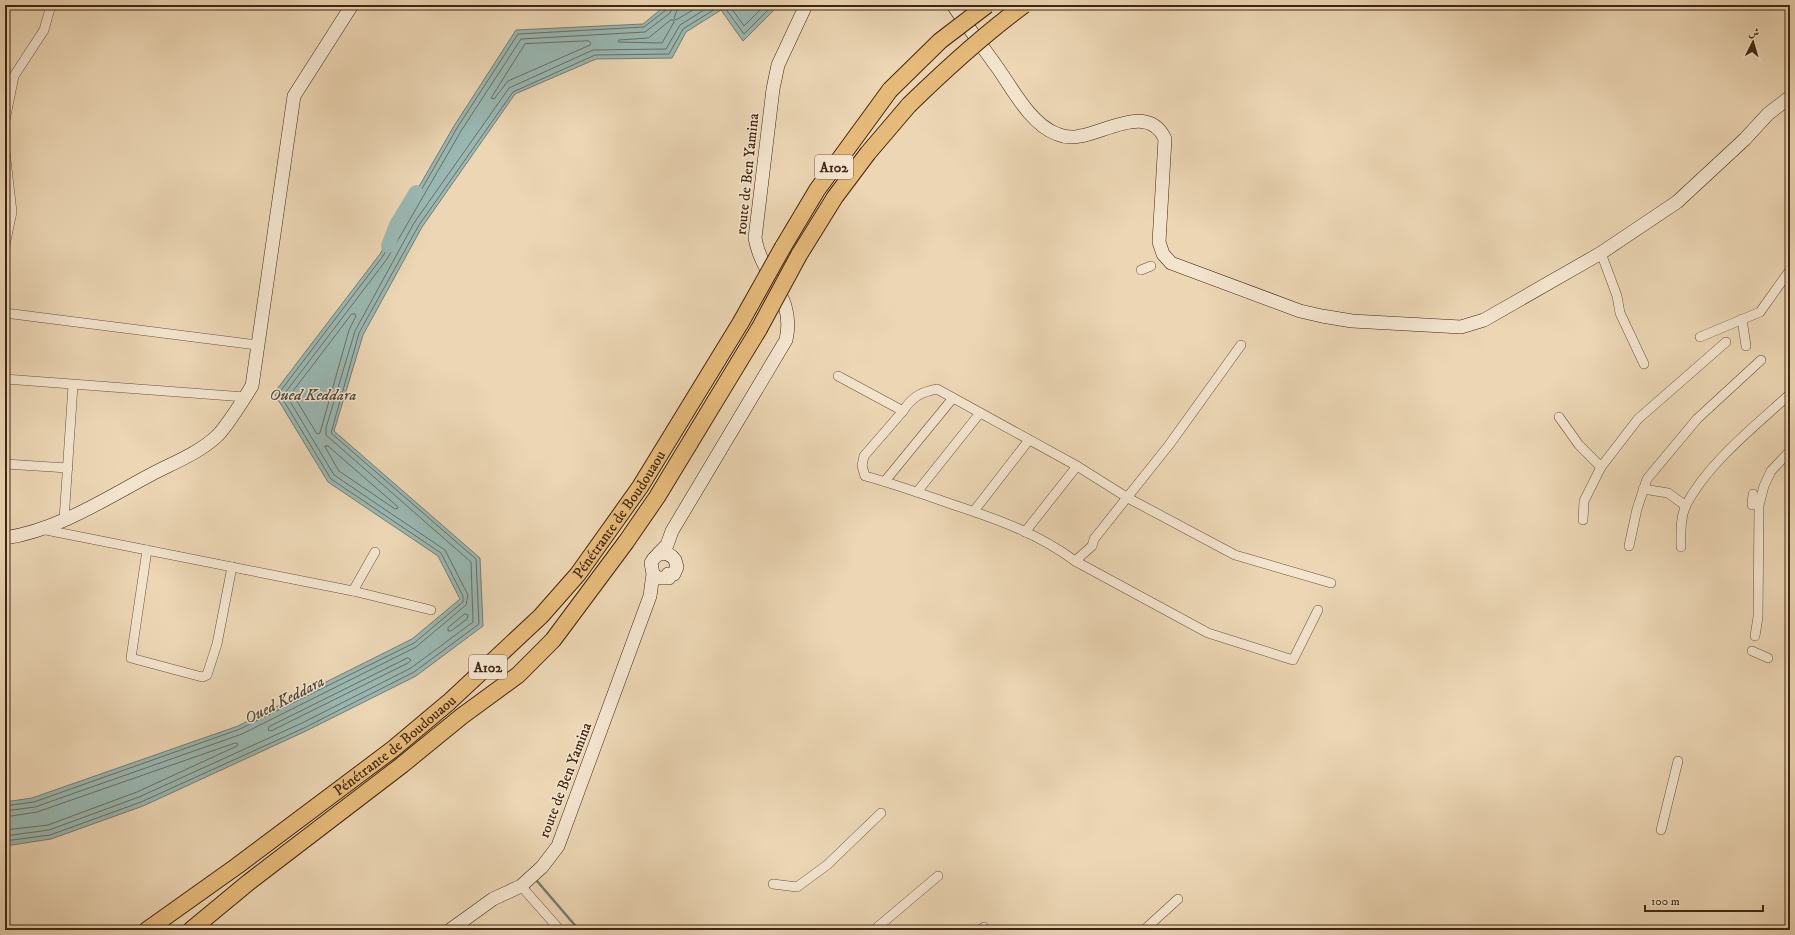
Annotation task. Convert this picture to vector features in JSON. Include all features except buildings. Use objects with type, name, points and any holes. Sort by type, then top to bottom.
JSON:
[{"type":"highway","name":"Pénétrante de Boudouaou","points":[[147,930],[237,866],[393,749],[449,702],[541,616],[578,574],[640,487],[741,322],[817,190],[890,90],[940,41],[987,5]]},
{"type":"highway","name":"Pénétrante de Boudouaou","points":[[191,930],[249,882],[402,765],[462,716],[518,675],[553,640],[653,503],[759,329],[799,255],[835,197],[868,154],[909,105],[950,65],[994,27],[1024,5]]},
{"type":"street","points":[[5,120],[14,76],[44,30],[51,5]]},
{"type":"street","points":[[5,538],[41,529],[64,520],[191,454],[217,436],[245,397],[252,386],[294,96],[352,5]]},
{"type":"street","name":"route de Ben Yamina","points":[[658,554],[667,545],[672,531],[786,340],[789,324],[787,307],[761,258],[755,238],[773,89],[778,65],[806,5]]},
{"type":"street","points":[[953,5],[1027,110],[1046,128],[1059,135],[1072,137],[1136,121],[1151,123],[1159,130],[1164,139],[1159,215],[1160,248],[1171,263],[1300,311],[1352,321],[1461,327],[1484,320],[1602,253],[1677,202],[1745,139],[1768,114],[1790,97]]},
{"type":"street","points":[[5,151],[12,212],[5,245]]},
{"type":"street","points":[[1602,253],[1617,296],[1620,313],[1644,364]]},
{"type":"street","points":[[1141,270],[1151,266]]},
{"type":"street","points":[[1700,337],[1760,312],[1790,270]]},
{"type":"street","points":[[5,313],[257,345]]},
{"type":"street","points":[[1742,319],[1746,346]]},
{"type":"street","points":[[1583,520],[1584,501],[1601,467],[1638,419],[1726,342]]},
{"type":"street","points":[[1075,561],[1092,546],[1094,539],[1169,445],[1241,345]]},
{"type":"street","points":[[1629,546],[1643,489],[1647,479],[1697,419],[1761,360]]},
{"type":"street","points":[[838,376],[902,412]]},
{"type":"street","points":[[5,379],[245,397]]},
{"type":"street","points":[[64,520],[73,385]]},
{"type":"street","points":[[1318,610],[1294,660],[1208,633],[1075,561],[1058,548],[1009,523],[885,481],[865,476],[862,466],[864,456],[902,412],[909,401],[922,392],[937,389],[1077,466],[1128,498],[1235,555],[1331,583]]},
{"type":"street","points":[[1681,547],[1681,522],[1686,506],[1704,480],[1731,448],[1790,394]]},
{"type":"street","points":[[885,481],[952,398]]},
{"type":"street","points":[[917,492],[980,413]]},
{"type":"street","points":[[1559,416],[1579,445],[1601,467]]},
{"type":"street","points":[[974,512],[1029,440]]},
{"type":"street","points":[[1754,636],[1758,617],[1759,505],[1764,486],[1771,471],[1790,451]]},
{"type":"street","points":[[5,464],[68,468]]},
{"type":"street","points":[[1025,532],[1077,466]]},
{"type":"street","points":[[1643,489],[1668,493],[1686,506]]},
{"type":"street","points":[[1752,505],[1753,494]]},
{"type":"street","points":[[41,529],[353,591],[431,610]]},
{"type":"street","points":[[672,531],[673,557],[676,563],[676,570],[674,574],[668,574],[669,578],[665,579],[658,578],[653,574],[651,563],[658,554],[666,553],[673,557]]},
{"type":"street","points":[[147,550],[130,658],[202,677],[207,675],[217,644],[232,567]]},
{"type":"street","points":[[353,591],[375,552]]},
{"type":"street","name":"route de Ben Yamina","points":[[450,930],[493,899],[521,886],[542,867],[558,846],[650,596],[653,574]]},
{"type":"street","name":"route de Ben Yamina","points":[[650,596],[665,579]]},
{"type":"street","points":[[1752,651],[1768,658]]},
{"type":"street","points":[[1661,830],[1678,761]]},
{"type":"street","points":[[773,884],[797,888],[827,865],[881,813]]},
{"type":"street","points":[[874,930],[938,876]]},
{"type":"street","points":[[521,886],[560,930]]},
{"type":"street","points":[[1144,930],[1178,899]]},
{"type":"water","name":"Oued Keddara","points":[[666,5],[774,5],[773,11],[743,41],[721,10],[686,32],[672,58],[596,59],[515,94],[422,227],[363,335],[334,431],[480,558],[483,626],[416,676],[306,731],[143,806],[51,839],[5,846],[5,802],[32,798],[238,726],[412,639],[460,599],[438,556],[328,482],[274,393],[380,254],[454,126],[516,30],[643,24]]},
{"type":"waterway","name":"Oued Keddara","points":[[388,246],[396,225],[416,192]]},
{"type":"waterway","points":[[537,881],[579,930]]}]
